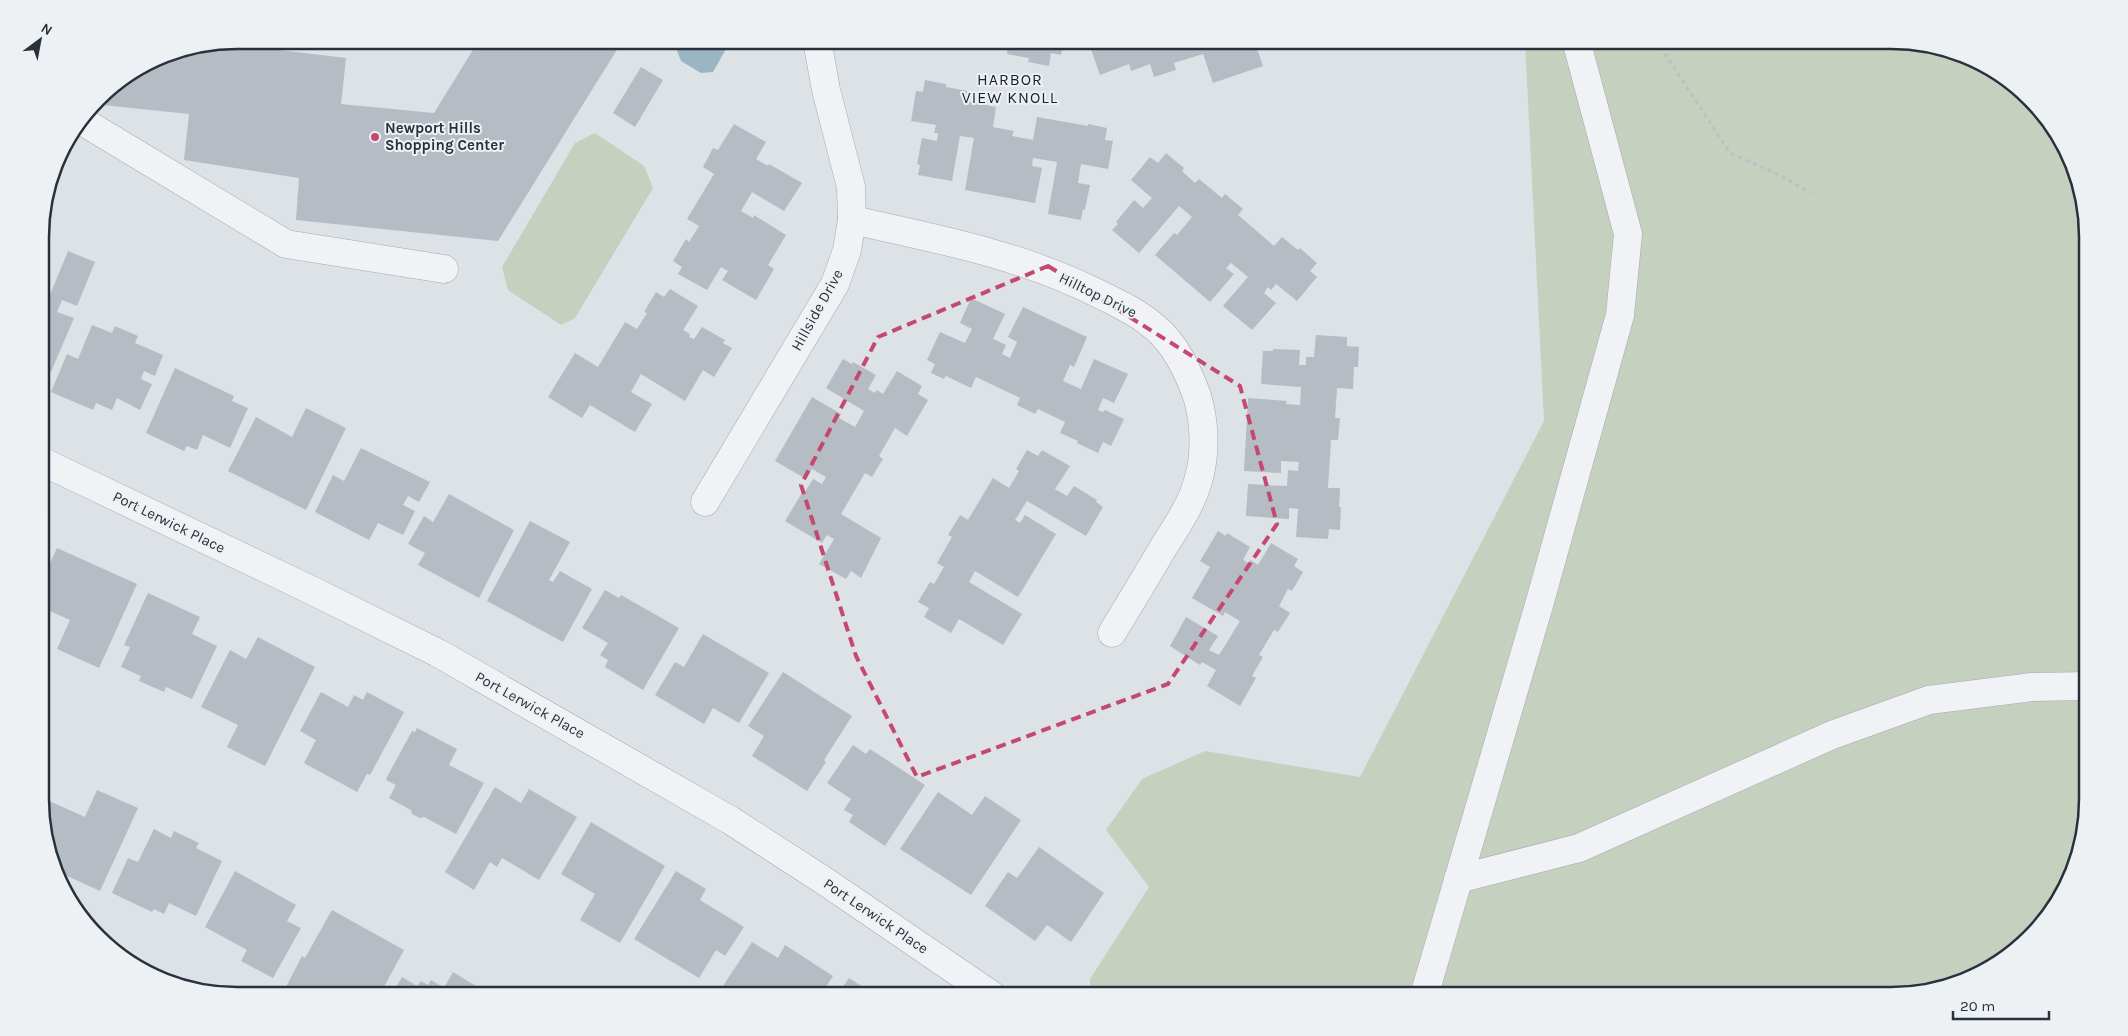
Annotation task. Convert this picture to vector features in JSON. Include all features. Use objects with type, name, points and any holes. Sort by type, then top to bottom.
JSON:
[{"type":"street","name":"Hillside Drive","points":[[705,502],[835,284],[847,250],[852,220],[851,187],[826,90],[819,49]]},
{"type":"street","points":[[1427,987],[1620,315],[1628,234],[1578,49]]},
{"type":"street","points":[[87,124],[286,244],[444,269]]},
{"type":"street","name":"Hilltop Drive","points":[[852,220],[1017,259],[1073,280],[1127,307],[1147,320],[1169,342],[1190,375],[1202,412],[1204,450],[1198,481],[1186,510],[1112,633]]},
{"type":"street","name":"Port Lerwick Place","points":[[49,465],[313,591],[456,663],[730,820],[826,882],[980,987]]},
{"type":"street","points":[[1458,879],[1578,848],[1832,735],[1929,700],[2032,687],[2079,686]]},
{"type":"path","points":[[1662,49],[1730,153],[1777,174],[1811,193]]},
{"type":"highlighted area","points":[[1048,266],[1240,386],[1277,524],[1168,684],[917,777],[856,656],[801,485],[878,337]]},
{"type":"green space","points":[[1525,49],[1916,50],[1940,55],[1975,68],[1996,80],[2033,113],[2048,132],[2065,165],[2076,200],[2079,224],[2079,812],[2076,836],[2065,871],[2048,904],[2033,923],[1996,956],[1975,968],[1940,981],[1904,987],[1090,987],[1090,979],[1149,887],[1106,830],[1142,779],[1205,751],[1360,777],[1544,421]]},
{"type":"green space","points":[[595,133],[644,166],[653,188],[575,318],[561,325],[508,290],[502,267],[575,143]]},
{"type":"water","points":[[678,49],[726,49],[713,72],[701,73],[681,61],[677,51]]},
{"type":"building","name":"Newport Hills Shopping Center","points":[[271,49],[346,58],[341,104],[434,113],[473,49],[617,49],[498,241],[296,220],[299,178],[184,160],[189,114],[103,105],[132,80],[153,68],[176,59],[212,50]]},
{"type":"building","points":[[1008,49],[1062,49],[1061,55],[1051,53],[1049,66],[1028,62],[1029,58],[1007,54]]},
{"type":"building","points":[[1091,49],[1257,49],[1263,66],[1213,83],[1203,54],[1174,63],[1176,70],[1154,77],[1150,64],[1131,71],[1129,64],[1100,75]]},
{"type":"building","points":[[641,67],[663,80],[635,127],[613,113]]},
{"type":"building","points":[[925,80],[967,91],[965,101],[996,107],[993,127],[1014,131],[1012,136],[1033,140],[1037,117],[1107,128],[1105,140],[1113,141],[1108,169],[1081,164],[1078,183],[1090,185],[1081,220],[1048,214],[1057,162],[1033,158],[1032,166],[1042,168],[1035,203],[965,190],[974,138],[960,136],[952,181],[918,175],[920,165],[917,164],[922,138],[937,141],[938,133],[934,133],[936,125],[911,121],[916,91],[923,92]]},
{"type":"building","points":[[734,124],[766,142],[756,159],[768,166],[769,164],[802,183],[784,211],[752,192],[741,211],[753,218],[754,215],[786,235],[768,265],[774,269],[756,300],[722,280],[728,271],[721,267],[707,290],[678,274],[682,267],[673,261],[686,239],[689,242],[699,226],[687,219],[714,174],[703,167],[713,148],[718,150]]},
{"type":"building","points":[[1166,153],[1184,168],[1182,171],[1195,183],[1199,179],[1222,198],[1225,194],[1243,209],[1238,215],[1274,246],[1282,237],[1298,250],[1300,248],[1317,263],[1310,271],[1317,277],[1297,301],[1276,284],[1271,290],[1268,287],[1264,293],[1276,303],[1252,330],[1223,306],[1248,277],[1231,263],[1226,268],[1234,274],[1210,302],[1155,255],[1174,233],[1177,235],[1192,217],[1179,206],[1139,253],[1112,230],[1118,224],[1116,222],[1134,200],[1143,208],[1152,198],[1131,180],[1150,157],[1158,163]]},
{"type":"building","points":[[68,251],[95,262],[77,306],[62,300],[57,312],[74,318],[51,372],[49,371],[49,297]]},
{"type":"building","points":[[670,289],[698,306],[683,330],[690,334],[689,337],[694,339],[702,327],[725,340],[723,343],[732,348],[714,377],[703,370],[685,401],[641,374],[631,392],[652,404],[635,432],[590,405],[582,418],[548,397],[575,353],[598,367],[625,322],[637,329],[647,313],[644,312],[656,292],[664,297]]},
{"type":"building","points":[[971,298],[1005,314],[993,339],[1006,345],[1002,354],[1010,358],[1017,342],[1008,337],[1023,307],[1087,337],[1074,367],[1070,365],[1063,381],[1081,389],[1094,359],[1128,374],[1114,403],[1103,398],[1098,410],[1103,412],[1105,410],[1124,419],[1111,446],[1103,442],[1098,453],[1077,443],[1078,441],[1060,433],[1065,422],[1038,409],[1035,414],[1017,405],[1020,398],[976,377],[971,388],[946,376],[944,379],[931,373],[935,364],[927,360],[940,332],[965,343],[972,329],[960,323]]},
{"type":"building","points":[[92,325],[112,333],[115,326],[138,336],[135,343],[163,355],[155,376],[144,371],[141,379],[152,384],[140,410],[117,398],[112,410],[96,403],[93,410],[51,392],[67,354],[78,359]]},
{"type":"building","points":[[1316,335],[1347,337],[1347,346],[1359,347],[1358,367],[1354,367],[1353,389],[1337,388],[1335,418],[1340,418],[1338,440],[1331,440],[1328,488],[1340,488],[1340,530],[1329,529],[1328,539],[1296,537],[1298,509],[1289,508],[1289,519],[1246,516],[1248,484],[1287,486],[1288,470],[1298,471],[1299,462],[1281,461],[1281,473],[1244,471],[1248,398],[1287,401],[1286,404],[1300,405],[1301,387],[1261,384],[1263,351],[1273,351],[1273,349],[1300,350],[1299,365],[1306,365],[1306,357],[1314,357]]},
{"type":"building","points":[[843,359],[852,364],[853,362],[876,375],[868,389],[875,393],[877,390],[883,394],[897,371],[922,386],[918,394],[928,400],[907,436],[895,428],[879,456],[883,459],[872,477],[865,473],[841,514],[881,538],[861,578],[851,571],[846,579],[819,564],[834,539],[827,535],[822,543],[785,521],[803,491],[805,492],[813,479],[822,484],[826,477],[812,469],[806,479],[775,461],[812,397],[841,414],[839,418],[855,427],[864,411],[826,388]]},
{"type":"building","points":[[175,368],[234,396],[232,401],[248,408],[230,448],[203,435],[197,450],[187,446],[184,451],[146,433]]},
{"type":"building","points":[[306,408],[346,428],[306,510],[228,471],[256,417],[292,437]]},
{"type":"building","points":[[361,448],[430,482],[419,502],[408,496],[403,505],[415,511],[403,535],[378,523],[369,540],[315,512],[333,475],[344,481]]},
{"type":"building","points":[[1027,450],[1038,456],[1042,450],[1070,466],[1055,489],[1067,496],[1074,486],[1097,500],[1096,502],[1103,507],[1086,536],[1027,501],[1015,520],[1020,523],[1025,515],[1056,534],[1018,597],[975,571],[969,582],[1022,614],[1003,645],[959,619],[951,633],[924,617],[929,608],[918,602],[930,582],[934,584],[944,567],[937,563],[952,537],[948,535],[960,515],[968,520],[993,478],[1009,488],[1019,471],[1016,469]]},
{"type":"building","points":[[449,494],[514,530],[479,598],[418,565],[425,553],[408,544],[424,516],[433,522]]},
{"type":"building","points":[[530,521],[570,542],[549,580],[553,582],[560,571],[592,589],[563,642],[487,601]]},
{"type":"building","points":[[1218,531],[1226,536],[1227,533],[1250,547],[1243,560],[1249,563],[1251,560],[1258,565],[1271,543],[1298,559],[1294,566],[1303,572],[1292,591],[1288,589],[1279,606],[1290,613],[1278,632],[1274,630],[1259,655],[1263,657],[1252,676],[1256,678],[1240,706],[1207,686],[1216,670],[1202,662],[1200,665],[1170,646],[1186,617],[1218,636],[1209,650],[1219,655],[1240,621],[1225,612],[1223,616],[1192,598],[1210,567],[1200,561]]},
{"type":"building","points":[[57,548],[137,584],[99,668],[57,649],[70,620],[49,611],[49,566]]},
{"type":"building","points":[[605,590],[619,598],[621,595],[679,628],[643,690],[605,667],[608,660],[600,655],[608,643],[582,628]]},
{"type":"building","points":[[148,593],[200,617],[192,634],[217,646],[192,699],[166,687],[164,692],[139,681],[141,676],[121,667],[130,647],[124,645]]},
{"type":"building","points":[[703,634],[769,673],[739,723],[713,708],[704,724],[655,695],[675,662],[684,667]]},
{"type":"building","points":[[258,637],[315,667],[265,766],[227,747],[238,725],[201,707],[230,650],[246,659]]},
{"type":"building","points":[[783,672],[852,716],[807,791],[752,756],[764,736],[748,726]]},
{"type":"building","points":[[321,692],[348,707],[354,695],[363,700],[367,692],[404,712],[370,775],[367,774],[357,792],[304,763],[316,740],[300,731]]},
{"type":"building","points":[[417,728],[457,749],[449,765],[484,783],[456,834],[424,817],[420,818],[412,814],[411,810],[389,798],[396,785],[386,780],[387,777],[412,731],[415,732]]},
{"type":"building","points":[[853,745],[866,754],[870,749],[925,785],[885,846],[849,822],[853,815],[844,810],[851,799],[827,783]]},
{"type":"building","points":[[495,787],[521,803],[529,789],[577,817],[539,880],[502,858],[497,867],[490,862],[474,890],[445,872]]},
{"type":"building","points":[[97,790],[138,808],[100,891],[65,875],[52,836],[49,801],[85,817]]},
{"type":"building","points":[[938,792],[972,815],[985,796],[1021,820],[971,895],[900,849]]},
{"type":"building","points":[[591,822],[665,866],[620,943],[580,920],[595,894],[561,874]]},
{"type":"building","points":[[154,829],[171,838],[174,831],[199,843],[196,848],[222,861],[196,916],[169,903],[164,914],[154,909],[152,912],[112,893],[128,858],[138,862]]},
{"type":"building","points":[[1039,847],[1104,893],[1071,942],[1047,925],[1035,941],[985,906],[1008,872],[1017,878]]},
{"type":"building","points":[[235,871],[296,905],[287,921],[301,928],[273,978],[241,961],[247,950],[205,927]]},
{"type":"building","points":[[676,871],[706,889],[700,900],[744,927],[725,956],[716,950],[699,978],[634,939]]},
{"type":"building","points":[[332,910],[404,950],[384,987],[286,987],[302,956],[305,958]]},
{"type":"building","points":[[752,942],[778,958],[785,945],[833,976],[826,987],[722,987]]},
{"type":"building","points":[[453,972],[478,987],[445,987]]},
{"type":"building","points":[[402,977],[417,986],[421,981],[428,985],[431,980],[442,987],[396,987]]},
{"type":"building","points":[[849,978],[863,987],[843,987]]},
{"type":"place","name":"Newport Hills Shopping Center","points":[[375,137]]},
{"type":"district","name":"HARBOR VIEW KNOLL","points":[[1010,88]]}]
